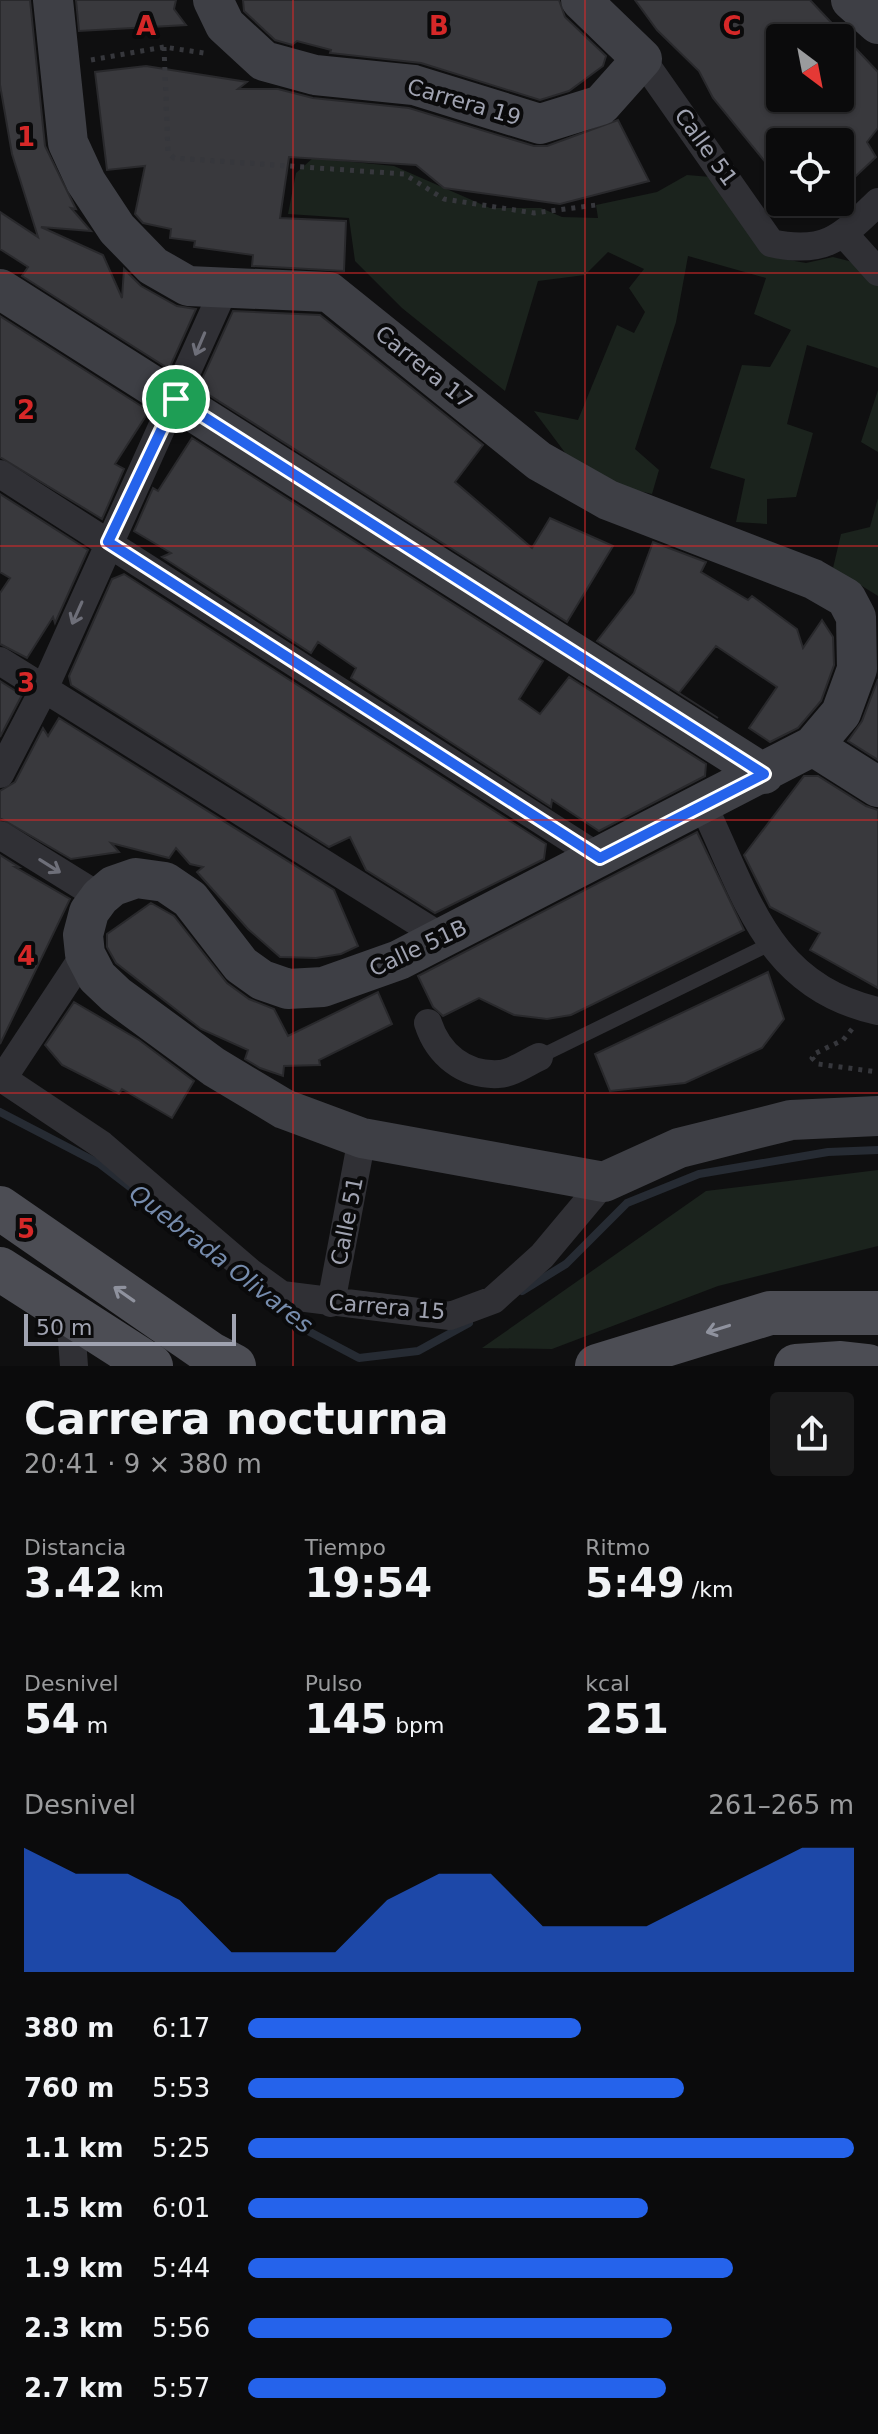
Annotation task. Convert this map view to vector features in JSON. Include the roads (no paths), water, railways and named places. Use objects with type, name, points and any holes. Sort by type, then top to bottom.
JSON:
[{"type":"main road","name":"Carrera 17","points":[[53,0],[68,143],[86,182],[117,229],[153,266],[188,286],[329,292],[539,461],[608,500],[813,579],[846,598],[867,622]]},
{"type":"main road","name":"Carrera 19","points":[[213,0],[225,25],[264,61],[315,75],[414,85],[540,124],[601,105],[642,59]]},
{"type":"main road","name":"Calle 51","points":[[581,0],[642,59]]},
{"type":"main road","points":[[851,0],[878,24]]},
{"type":"main road","points":[[0,289],[764,774]]},
{"type":"main road","name":"Calle 51B","points":[[100,897],[113,886],[136,878],[165,882],[190,899],[241,965],[262,980],[288,989],[323,987],[358,977],[443,938],[813,746],[834,722],[850,693],[867,622]]},
{"type":"main road","points":[[813,746],[878,787]]},
{"type":"main road","points":[[100,897],[89,912],[83,935],[85,954],[97,977],[116,995],[214,1067],[284,1109],[362,1138],[604,1182]]},
{"type":"main road","name":"Carrera 15","points":[[604,1182],[679,1148],[791,1120],[878,1116]]},
{"type":"main road","points":[[0,1208],[211,1354],[234,1366]]},
{"type":"main road","points":[[0,1269],[151,1366]]},
{"type":"main road","points":[[597,1366],[878,1283]]},
{"type":"main road","points":[[770,1313],[878,1313]]},
{"type":"main road","points":[[796,1366],[868,1366]]},
{"type":"street","name":"Calle 51","points":[[642,59],[771,243],[801,250],[844,234],[878,202]]},
{"type":"street","points":[[844,234],[878,272]]},
{"type":"street","points":[[0,774],[44,689],[224,289]]},
{"type":"street","points":[[0,474],[600,858]]},
{"type":"street","points":[[0,661],[443,938]]},
{"type":"street","points":[[703,805],[770,944],[799,976],[872,1010]]},
{"type":"street","points":[[0,835],[100,897]]},
{"type":"street","points":[[2,1078],[85,954]]},
{"type":"street","points":[[428,1023],[435,1045],[465,1067],[501,1075],[539,1057]]},
{"type":"street","name":"Carrera 15","points":[[2,1078],[102,1145],[250,1272],[282,1295],[450,1316],[493,1300],[542,1256],[604,1182]]},
{"type":"street","name":"Calle 51","points":[[331,1303],[362,1138]]},
{"type":"street","points":[[70,1313],[74,1366]]},
{"type":"lane","points":[[539,1057],[770,944]]},
{"type":"waterway","name":"Quebrada Olivares","points":[[0,1112],[100,1164],[134,1190]]},
{"type":"waterway","name":"Quebrada Olivares","points":[[522,1291],[566,1264],[627,1203],[699,1174],[828,1152],[878,1150]]},
{"type":"waterway","name":"Quebrada Olivares","points":[[275,1303],[308,1331],[359,1358],[418,1351],[469,1323]]}]
